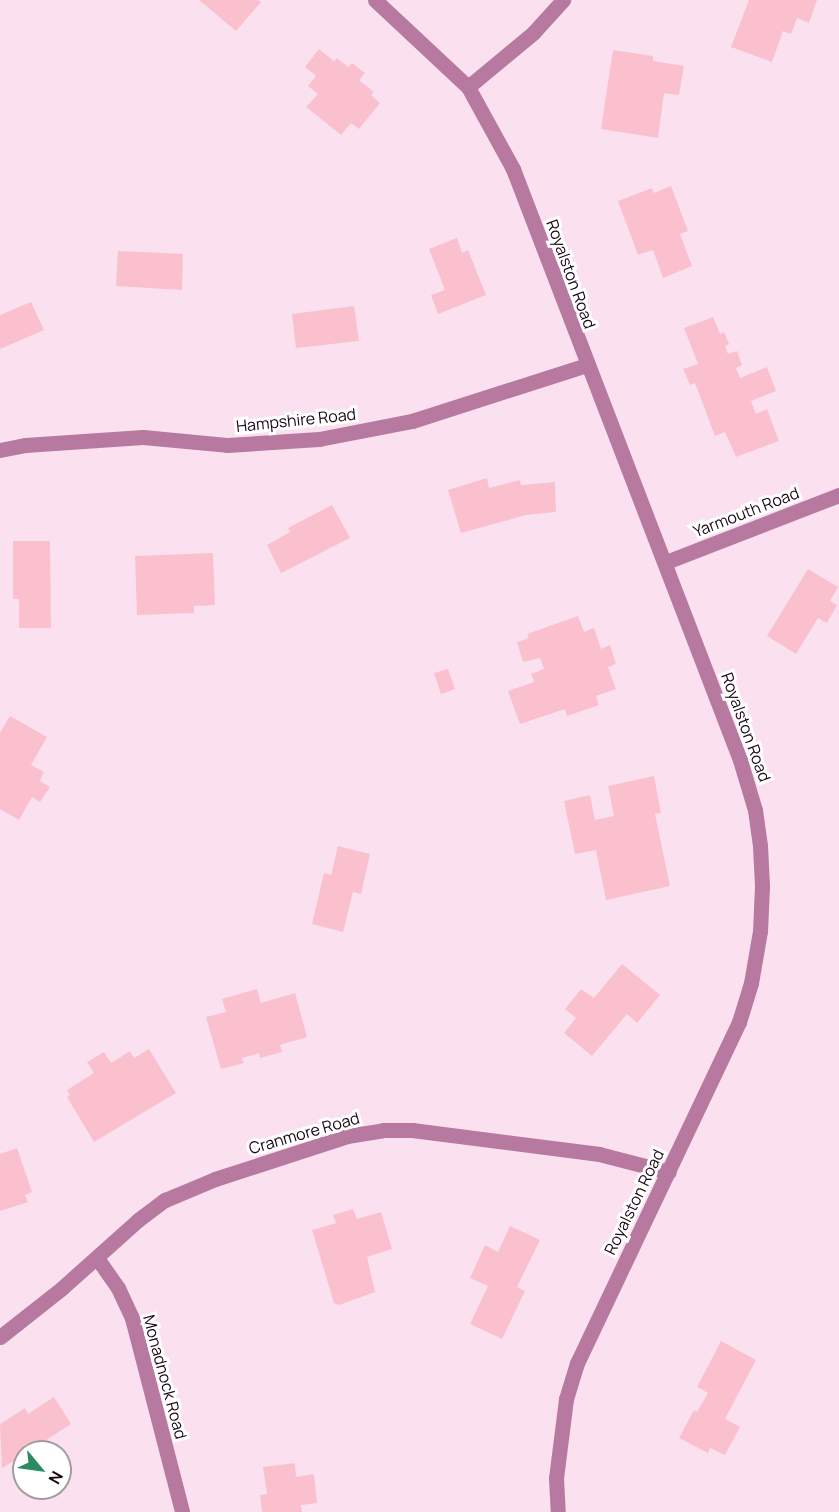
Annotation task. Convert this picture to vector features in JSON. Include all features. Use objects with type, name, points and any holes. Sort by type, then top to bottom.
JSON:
[{"type":"street","name":"Royalston Road","points":[[375,0],[468,87],[513,169],[586,365],[666,562],[746,777],[758,828],[762,886],[758,946],[740,1022],[593,1327],[571,1381],[556,1478],[558,1512]]},
{"type":"street","points":[[468,87],[533,33],[563,0]]},
{"type":"street","name":"Hampshire Road","points":[[0,450],[25,445],[143,437],[227,445],[319,439],[412,421],[586,365]]},
{"type":"street","name":"Yarmouth Road","points":[[666,562],[839,495]]},
{"type":"street","name":"Cranmore Road","points":[[0,1337],[97,1258],[152,1209],[179,1193],[327,1142],[383,1130],[412,1130],[599,1154],[669,1172]]},
{"type":"street","name":"Monadnock Road","points":[[97,1258],[118,1288],[132,1318],[182,1512]]},
{"type":"building","points":[[199,0],[258,0],[261,2],[236,31]]},
{"type":"building","points":[[749,0],[817,0],[809,23],[797,18],[791,34],[783,31],[772,62],[731,47]]},
{"type":"building","points":[[319,49],[334,61],[337,58],[348,67],[352,63],[365,73],[359,80],[374,92],[371,95],[380,103],[359,129],[351,123],[341,135],[306,107],[318,94],[308,86],[316,76],[305,67]]},
{"type":"building","points":[[613,50],[653,56],[653,61],[684,66],[679,95],[664,93],[658,138],[601,129]]},
{"type":"building","points":[[671,186],[688,231],[680,234],[692,266],[663,278],[653,250],[638,255],[618,201],[652,188],[654,193]]},
{"type":"building","points":[[457,238],[462,253],[468,250],[486,295],[438,314],[431,295],[445,290],[429,249]]},
{"type":"building","points":[[118,251],[183,254],[182,290],[116,286]]},
{"type":"building","points":[[31,302],[44,330],[0,349],[0,315]]},
{"type":"building","points":[[354,306],[359,341],[296,348],[292,314]]},
{"type":"building","points":[[713,317],[720,334],[724,332],[729,344],[725,346],[728,354],[737,351],[742,365],[736,368],[740,378],[767,367],[776,391],[751,401],[756,414],[767,409],[779,441],[736,457],[725,432],[715,436],[695,383],[690,385],[683,369],[698,364],[684,328]]},
{"type":"building","points":[[487,478],[489,488],[520,480],[521,485],[555,482],[556,512],[526,515],[461,533],[448,490]]},
{"type":"building","points":[[332,505],[350,538],[281,573],[267,545],[290,532],[288,528]]},
{"type":"building","points":[[13,541],[50,541],[51,628],[19,628],[19,599],[13,599]]},
{"type":"building","points":[[213,553],[215,605],[194,606],[194,613],[137,615],[135,556]]},
{"type":"building","points":[[808,569],[838,587],[830,601],[837,605],[827,623],[818,618],[796,654],[767,636]]},
{"type":"building","points":[[578,616],[584,632],[594,628],[601,649],[610,645],[616,664],[608,667],[616,689],[596,696],[599,705],[567,716],[565,709],[520,724],[508,691],[534,682],[531,674],[544,669],[540,658],[523,662],[517,642],[529,638],[527,634]]},
{"type":"building","points":[[448,669],[455,689],[441,694],[434,673]]},
{"type":"building","points":[[10,716],[47,737],[31,765],[44,772],[40,781],[50,787],[40,802],[32,797],[19,820],[0,809],[0,733]]},
{"type":"building","points":[[654,776],[661,813],[655,814],[670,886],[606,900],[596,850],[575,854],[564,801],[590,795],[595,820],[614,816],[608,786]]},
{"type":"building","points":[[338,846],[370,854],[361,894],[353,892],[343,932],[312,924],[324,873],[331,875]]},
{"type":"building","points":[[622,964],[660,995],[637,1023],[627,1014],[592,1056],[564,1033],[576,1018],[565,1009],[581,989],[594,998]]},
{"type":"building","points":[[257,989],[261,1003],[295,993],[307,1037],[280,1045],[282,1052],[260,1058],[259,1053],[242,1058],[244,1063],[221,1069],[206,1017],[226,1012],[222,999]]},
{"type":"building","points":[[149,1049],[176,1093],[94,1142],[67,1097],[70,1095],[67,1090],[94,1073],[87,1062],[104,1052],[111,1063],[130,1051],[134,1058]]},
{"type":"building","points":[[17,1148],[32,1192],[25,1195],[28,1202],[0,1211],[0,1154]]},
{"type":"building","points":[[353,1209],[357,1219],[381,1212],[392,1249],[367,1257],[375,1292],[339,1305],[334,1303],[312,1230],[336,1223],[333,1215]]},
{"type":"building","points":[[510,1226],[540,1240],[517,1287],[525,1291],[502,1339],[470,1324],[488,1286],[470,1278],[485,1245],[498,1252]]},
{"type":"building","points":[[721,1341],[756,1360],[725,1419],[740,1427],[725,1455],[710,1448],[708,1453],[679,1438],[694,1410],[697,1412],[708,1393],[697,1387]]},
{"type":"building","points":[[54,1397],[71,1424],[46,1440],[12,1440],[12,1462],[2,1468],[0,1424],[25,1408],[28,1414]]},
{"type":"building","points":[[295,1463],[296,1477],[314,1474],[317,1503],[301,1505],[302,1512],[262,1512],[260,1495],[267,1494],[263,1467]]}]
